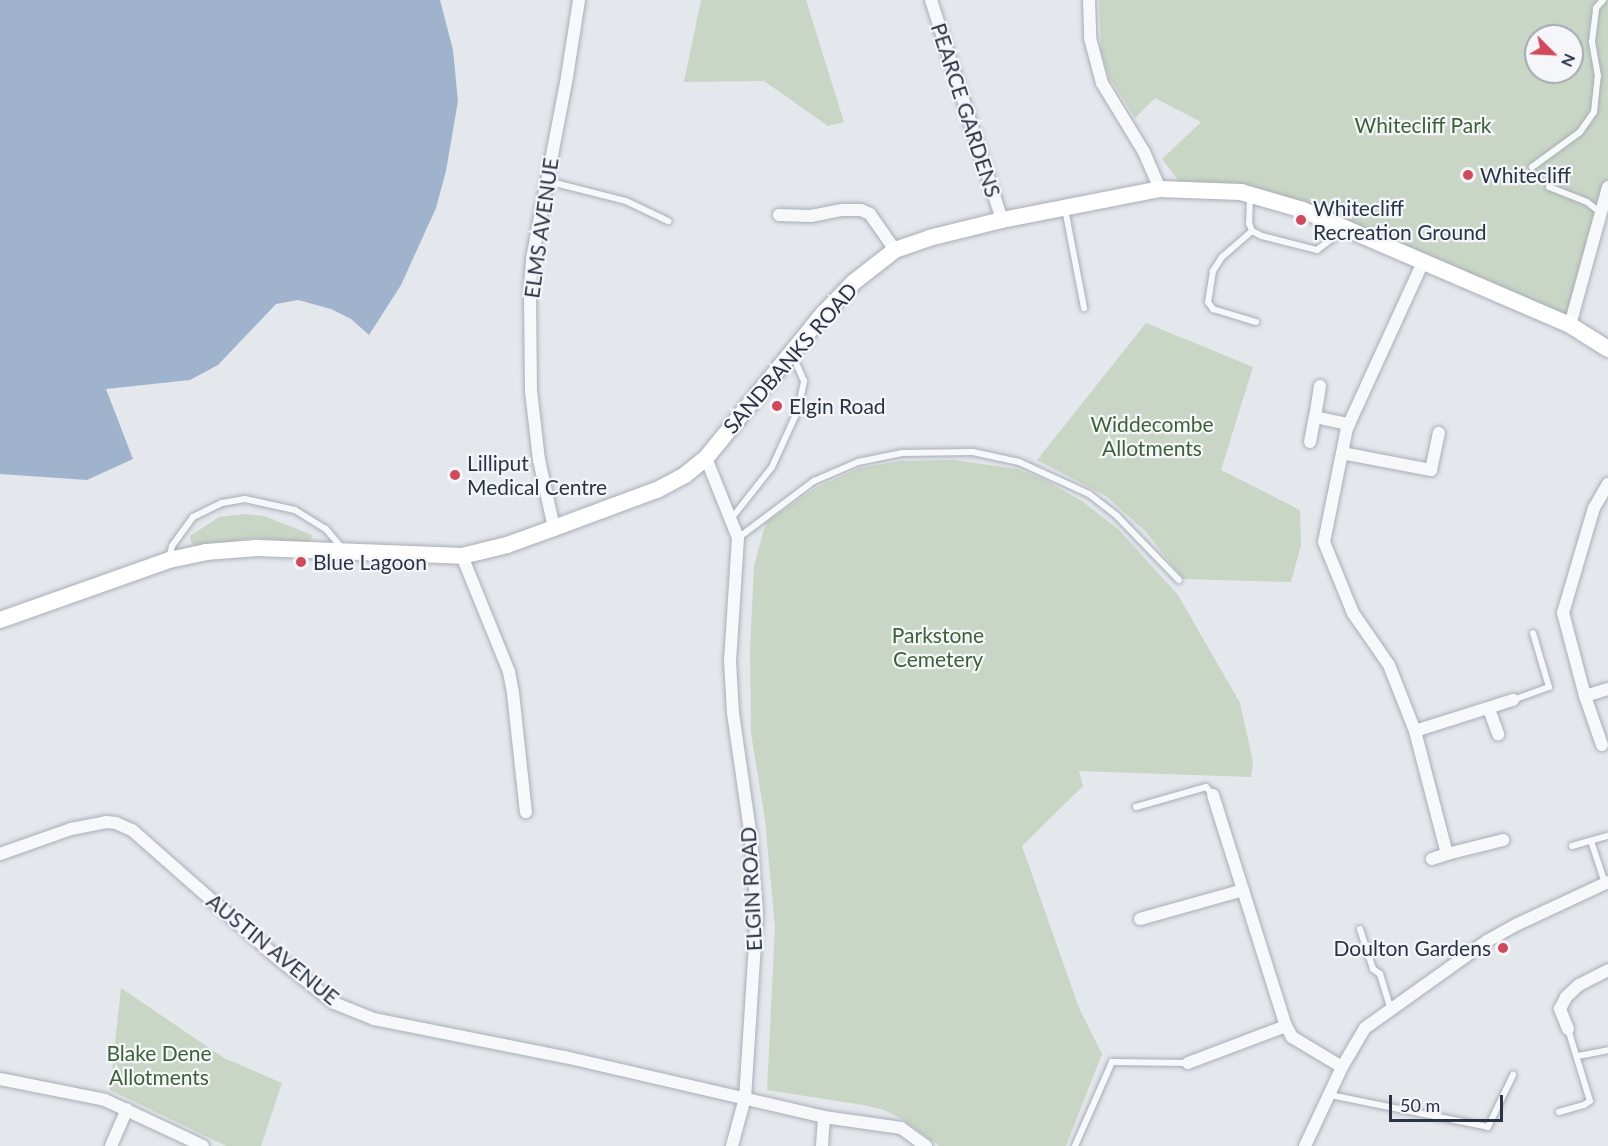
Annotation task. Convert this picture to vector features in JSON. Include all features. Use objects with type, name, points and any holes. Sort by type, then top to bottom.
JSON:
[{"type":"main road","name":"SANDBANKS ROAD","points":[[0,620],[169,560],[206,552],[257,548],[462,556],[507,545],[657,490],[685,475],[706,458],[792,352],[854,282],[895,250],[929,238],[1002,220],[1160,189],[1225,190],[1250,194],[1303,210],[1424,260],[1570,325],[1608,349]]},
{"type":"street","name":"ELMS AVENUE","points":[[554,528],[539,460],[531,391],[529,325],[532,259],[567,77],[579,0]]},
{"type":"street","name":"PEARCE GARDENS","points":[[931,0],[1002,220]]},
{"type":"street","points":[[1089,0],[1090,38],[1102,82],[1144,152],[1160,189]]},
{"type":"street","points":[[1570,325],[1608,187]]},
{"type":"street","points":[[779,215],[811,216],[843,210],[861,210],[870,214],[895,250]]},
{"type":"street","points":[[1424,260],[1349,424],[1324,542],[1353,613],[1389,665],[1415,731],[1448,854]]},
{"type":"street","points":[[1310,442],[1320,386]]},
{"type":"street","points":[[1314,417],[1349,424]]},
{"type":"street","points":[[1342,453],[1431,470],[1439,433]]},
{"type":"street","name":"ELGIN ROAD","points":[[706,458],[738,538],[730,661],[733,713],[751,838],[757,913],[745,1098],[732,1146]]},
{"type":"street","points":[[1605,745],[1585,696],[1563,613],[1594,508],[1608,484]]},
{"type":"street","points":[[462,556],[509,672],[526,812]]},
{"type":"street","points":[[1585,696],[1608,689]]},
{"type":"street","points":[[1415,731],[1513,700]]},
{"type":"street","points":[[1489,709],[1498,734]]},
{"type":"street","points":[[1213,795],[1286,1026],[1293,1037],[1342,1067]]},
{"type":"street","name":"AUSTIN AVENUE","points":[[0,854],[71,829],[106,822],[116,823],[132,830],[275,956],[334,1003],[374,1019],[564,1057],[824,1117],[901,1128],[926,1146]]},
{"type":"street","points":[[1432,859],[1503,840]]},
{"type":"street","points":[[1305,1146],[1342,1067],[1365,1028],[1487,941],[1606,883]]},
{"type":"street","points":[[1140,919],[1243,890]]},
{"type":"street","points":[[1568,1029],[1560,1010],[1566,997],[1579,985],[1608,970]]},
{"type":"street","points":[[1188,1063],[1286,1026]]},
{"type":"street","points":[[0,1079],[105,1100],[202,1146]]},
{"type":"street","points":[[111,1146],[127,1109]]},
{"type":"street","points":[[822,1146],[824,1117]]},
{"type":"lane","points":[[1532,167],[1580,132],[1594,112],[1598,76],[1592,42],[1596,8],[1603,0]]},
{"type":"lane","points":[[546,181],[626,201],[668,221]]},
{"type":"lane","points":[[1549,187],[1587,202],[1601,213]]},
{"type":"lane","points":[[1250,194],[1249,223],[1252,231]]},
{"type":"lane","points":[[1065,209],[1084,308]]},
{"type":"lane","points":[[1252,231],[1317,250],[1347,228]]},
{"type":"lane","points":[[1252,231],[1222,257],[1213,271],[1208,302],[1214,309],[1256,322]]},
{"type":"lane","points":[[731,519],[772,467],[798,411],[804,381],[792,352]]},
{"type":"lane","points":[[738,538],[814,481],[858,462],[902,453],[973,452],[1019,462],[1089,494],[1117,516],[1179,580]]},
{"type":"lane","points":[[169,560],[172,546],[182,529],[193,517],[222,503],[245,499],[295,510],[326,529],[338,546],[348,552]]},
{"type":"lane","points":[[1513,700],[1549,687],[1533,633]]},
{"type":"lane","points":[[1136,807],[1206,787],[1213,795]]},
{"type":"lane","points":[[1572,846],[1608,836]]},
{"type":"lane","points":[[1591,841],[1606,883]]},
{"type":"lane","points":[[1360,928],[1373,969],[1380,974],[1391,1010]]},
{"type":"lane","points":[[1559,1112],[1584,1106],[1590,1101],[1568,1029]]},
{"type":"lane","points":[[1578,1056],[1608,1050]]},
{"type":"lane","points":[[1075,1146],[1112,1062],[1188,1063]]},
{"type":"lane","points":[[1329,1095],[1488,1127],[1513,1075]]},
{"type":"green space","points":[[701,0],[806,0],[844,122],[828,126],[764,81],[684,82]]},
{"type":"green space","name":"Whitecliff Park","points":[[1099,0],[1608,0],[1608,187],[1570,325],[1303,210],[1185,189],[1162,159],[1201,122],[1155,98],[1135,118],[1109,77],[1101,52]]},
{"type":"green space","name":"Widdecombe Allotments","points":[[1146,323],[1253,367],[1221,470],[1300,510],[1301,545],[1291,582],[1183,579],[1146,532],[1106,496],[1037,460]]},
{"type":"green space","name":"Parkstone Cemetery","points":[[954,460],[1017,469],[1043,479],[1082,501],[1119,530],[1178,595],[1240,703],[1253,762],[1251,777],[1079,771],[1083,786],[1022,846],[1079,1008],[1102,1054],[1066,1146],[939,1146],[902,1119],[884,1110],[767,1090],[775,927],[765,820],[751,733],[750,649],[754,566],[766,522],[817,487],[860,468],[900,461]]},
{"type":"green space","points":[[244,514],[264,516],[312,535],[311,540],[303,542],[253,538],[196,547],[191,542],[190,536],[219,517]]},
{"type":"green space","name":"Blake Dene Allotments","points":[[121,988],[224,1058],[282,1083],[261,1146],[226,1146],[110,1090]]},
{"type":"water","points":[[0,0],[440,0],[453,50],[458,101],[446,171],[436,208],[401,285],[369,335],[351,319],[331,309],[298,300],[276,304],[218,365],[190,380],[106,389],[133,459],[87,480],[0,474]]},
{"type":"place","name":"Whitecliff","points":[[1468,175]]},
{"type":"place","name":"Whitecliff Recreation Ground","points":[[1301,220]]},
{"type":"place","name":"Elgin Road","points":[[777,406]]},
{"type":"place","name":"Lilliput Medical Centre","points":[[455,475]]},
{"type":"place","name":"Blue Lagoon","points":[[301,562]]},
{"type":"place","name":"Doulton Gardens","points":[[1503,948]]}]
